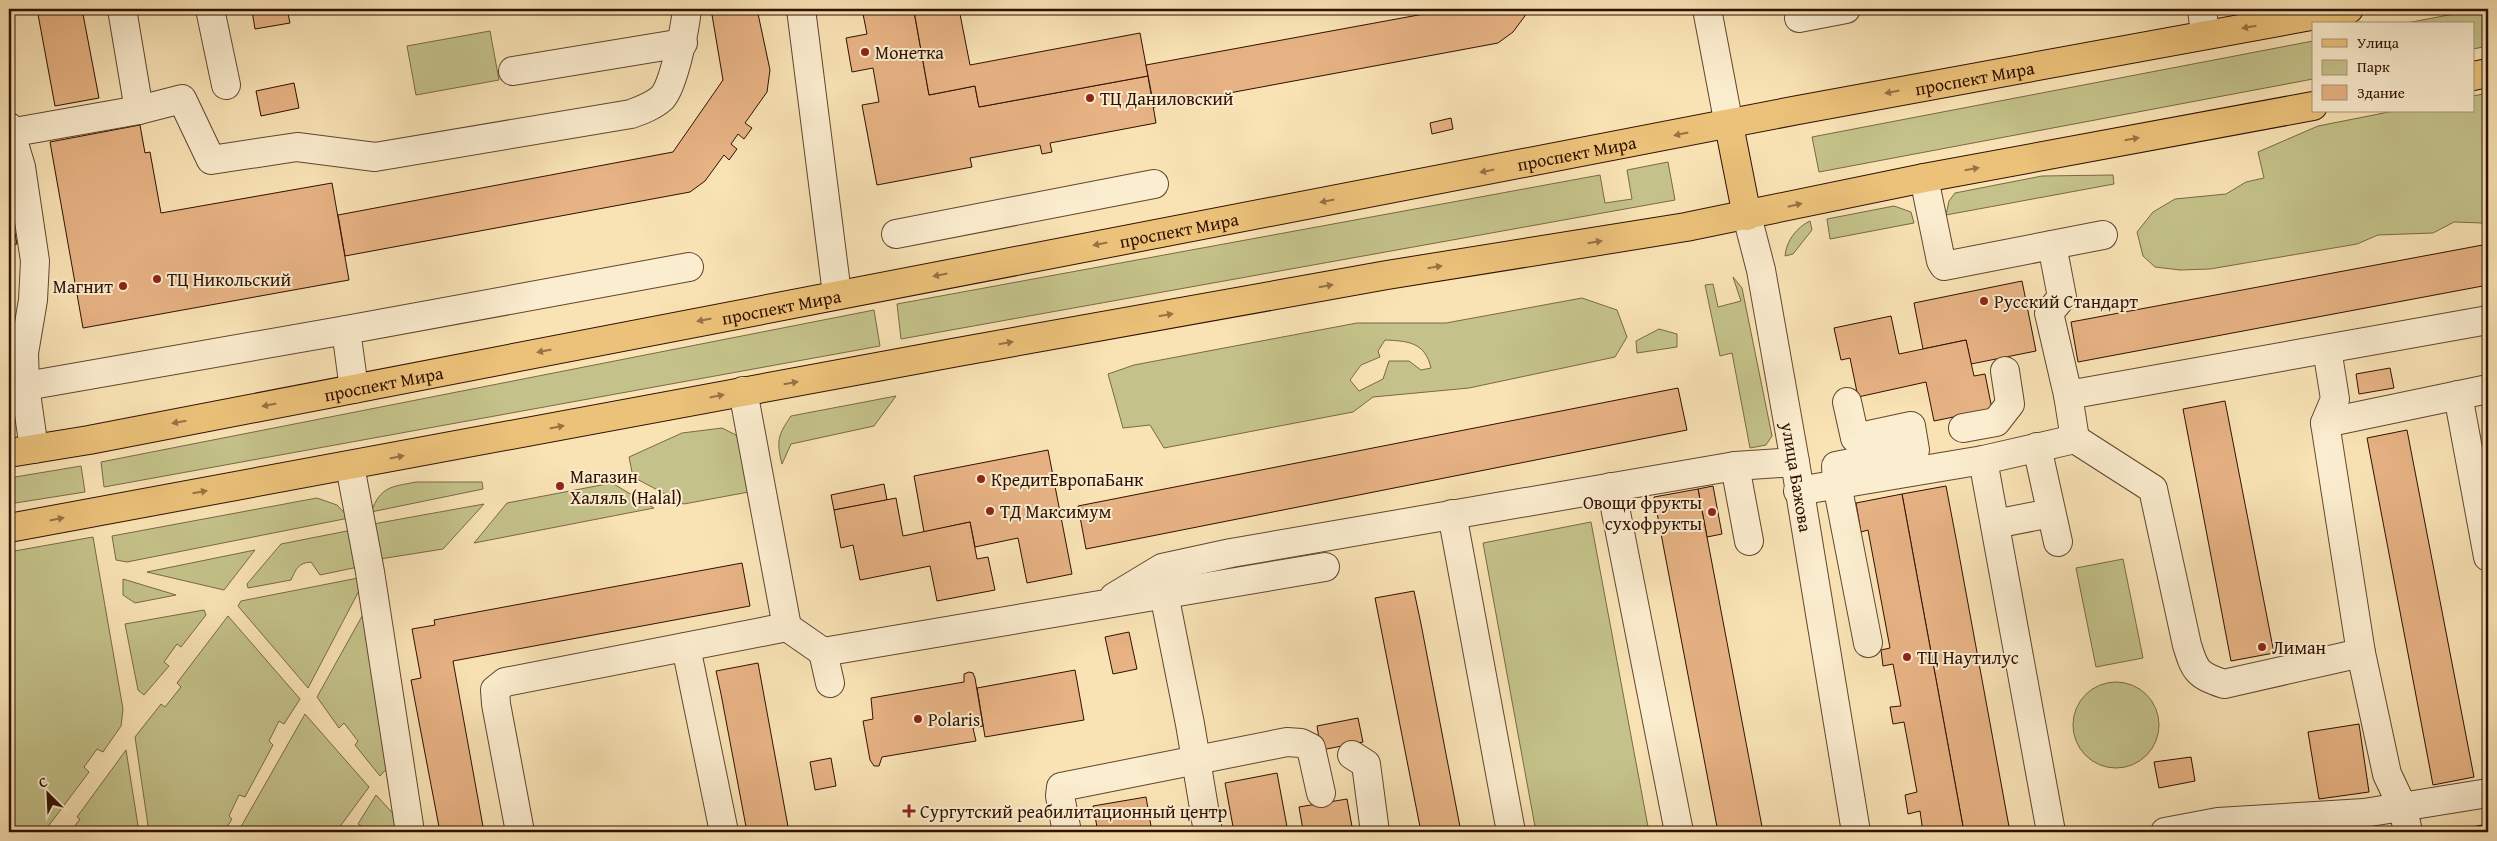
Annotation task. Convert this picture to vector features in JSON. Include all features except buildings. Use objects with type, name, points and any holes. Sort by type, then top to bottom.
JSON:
[{"type":"main road","name":"проспект Мира","points":[[21,451],[354,389],[837,294],[1729,124],[2203,22],[2349,9]]},
{"type":"main road","points":[[2474,76],[2488,73]]},
{"type":"main road","points":[[9,528],[350,466],[743,391],[1387,275],[1748,216],[1924,178],[2312,106]]},
{"type":"main road","name":"улица Бажова","points":[[1729,124],[1748,216]]},
{"type":"street","points":[[122,9],[139,110]]},
{"type":"street","points":[[210,9],[226,85]]},
{"type":"street","points":[[21,451],[17,387],[33,300],[35,261],[21,167],[9,131],[139,110],[182,99],[211,160],[297,146],[375,157],[631,114],[653,105],[664,96],[683,43],[687,9]]},
{"type":"street","points":[[801,9],[837,294]]},
{"type":"street","points":[[1707,9],[1729,124]]},
{"type":"street","points":[[1799,18],[1846,9]]},
{"type":"street","points":[[513,71],[683,43]]},
{"type":"street","points":[[1924,178],[1940,261],[1944,266],[2103,235]]},
{"type":"street","points":[[896,234],[1154,184]]},
{"type":"street","name":"улица Бажова","points":[[1748,216],[1761,270],[1795,462],[1798,491],[1856,832]]},
{"type":"street","points":[[2052,245],[2062,297],[2049,313],[2068,395],[2075,439]]},
{"type":"street","points":[[17,387],[346,330],[689,267]]},
{"type":"street","points":[[2068,395],[2488,320]]},
{"type":"street","points":[[346,330],[354,389]]},
{"type":"street","points":[[2327,349],[2336,399],[2325,423],[2361,653],[2387,774],[2405,820]]},
{"type":"street","points":[[2006,371],[2010,404],[1996,422],[1993,457],[1995,524],[2051,832]]},
{"type":"street","points":[[2325,423],[2488,389]]},
{"type":"street","points":[[743,391],[787,627],[823,652],[830,683]]},
{"type":"street","points":[[2458,395],[2488,557]]},
{"type":"street","points":[[1847,402],[1854,438],[1911,426],[1915,450],[1836,466],[1837,484],[1868,643]]},
{"type":"street","points":[[1963,428],[1996,422]]},
{"type":"street","points":[[1798,491],[1993,457],[2075,439],[2154,489],[2194,668],[2208,679],[2224,684],[2361,653]]},
{"type":"street","points":[[2038,447],[2058,542]]},
{"type":"street","points":[[1100,605],[1162,568],[1230,554],[1735,466],[1795,462]]},
{"type":"street","points":[[350,466],[370,572],[410,832]]},
{"type":"street","points":[[1735,466],[1750,541]]},
{"type":"street","points":[[1611,487],[1679,832]]},
{"type":"street","points":[[1995,524],[2051,513]]},
{"type":"street","points":[[1452,514],[1511,832]]},
{"type":"street","points":[[1230,554],[1236,582]]},
{"type":"street","points":[[823,652],[1324,568]]},
{"type":"street","points":[[1164,594],[1208,832]]},
{"type":"street","points":[[520,832],[495,690],[505,682],[787,627]]},
{"type":"street","points":[[686,647],[724,832]]},
{"type":"street","points":[[1067,832],[1060,796],[1061,787],[1287,742],[1301,742],[1311,748],[1321,793]]},
{"type":"street","points":[[1352,755],[1366,764],[1375,832]]},
{"type":"street","points":[[2165,832],[2218,822],[2364,813],[2405,820],[2488,793]]},
{"type":"green space","points":[[2488,9],[2488,46],[2474,49],[2474,22],[2412,22]]},
{"type":"green space","points":[[490,31],[499,80],[416,95],[407,46]]},
{"type":"green space","points":[[2312,41],[2312,79],[1819,172],[1812,137]]},
{"type":"green space","points":[[2488,93],[2488,220],[2482,223],[2454,222],[2433,233],[2378,235],[2357,244],[2210,269],[2180,270],[2155,267],[2143,256],[2137,232],[2153,212],[2175,199],[2226,194],[2246,182],[2264,178],[2258,152],[2318,126],[2389,112],[2474,112],[2474,96]]},
{"type":"green space","points":[[1668,162],[1675,200],[901,339],[897,304],[1600,175],[1605,203],[1632,199],[1627,170]]},
{"type":"green space","points":[[2113,175],[2114,184],[1946,215],[1949,201],[1955,193],[2042,176]]},
{"type":"green space","points":[[1894,206],[1911,212],[1914,223],[1830,239],[1827,219]]},
{"type":"green space","points":[[1810,221],[1812,230],[1793,254],[1785,256],[1793,235]]},
{"type":"green space","points":[[1733,277],[1742,288],[1772,436],[1766,445],[1750,448],[1732,353],[1720,356],[1705,285],[1713,284],[1718,307],[1741,301]]},
{"type":"green space","points":[[1582,298],[1617,310],[1627,337],[1615,357],[1469,388],[1373,397],[1353,412],[1164,448],[1150,425],[1123,428],[1108,374],[1134,365],[1357,323],[1446,323]],"holes":[[[1385,340],[1408,342],[1420,348],[1425,353],[1431,368],[1421,370],[1409,361],[1389,361],[1383,379],[1359,391],[1350,380],[1361,365],[1380,357],[1378,351]]]},
{"type":"green space","points":[[874,310],[880,346],[104,487],[101,462]]},
{"type":"green space","points":[[1659,329],[1677,334],[1677,347],[1637,353],[1636,341]]},
{"type":"green space","points":[[896,396],[874,426],[791,444],[782,464],[779,439],[783,428],[791,416]]},
{"type":"green space","points":[[722,428],[736,435],[744,451],[754,491],[684,504],[633,477],[629,457],[682,433]]},
{"type":"green space","points":[[81,466],[85,492],[9,504],[9,478]]},
{"type":"green space","points":[[416,482],[482,482],[483,489],[371,512],[383,492],[393,487]]},
{"type":"green space","points":[[612,483],[654,508],[474,543],[507,503]]},
{"type":"green space","points":[[317,498],[337,505],[349,518],[127,562],[116,560],[112,536]]},
{"type":"green space","points":[[484,504],[443,549],[380,559],[373,524]]},
{"type":"green space","points":[[1591,522],[1649,832],[1536,832],[1483,543]]},
{"type":"green space","points":[[352,530],[358,567],[320,575],[311,562],[298,567],[291,580],[248,588],[247,584],[281,544]]},
{"type":"green space","points":[[93,537],[123,709],[121,726],[103,752],[97,749],[84,767],[89,772],[44,832],[9,832],[9,552]]},
{"type":"green space","points":[[255,550],[224,590],[147,572]]},
{"type":"green space","points":[[2123,559],[2143,658],[2096,667],[2076,568]]},
{"type":"green space","points":[[358,578],[361,587],[308,688],[238,606],[241,601]]},
{"type":"green space","points":[[123,579],[176,595],[135,603],[123,595]]},
{"type":"green space","points":[[366,609],[394,761],[380,776],[355,745],[358,741],[344,723],[339,728],[317,697]]},
{"type":"green space","points":[[204,610],[206,615],[181,647],[177,644],[164,662],[169,666],[144,695],[138,690],[125,624]]},
{"type":"green space","points":[[228,616],[300,699],[284,724],[279,721],[269,741],[273,745],[245,797],[239,795],[229,816],[232,819],[224,832],[149,832],[135,737],[161,704],[165,707],[181,687],[177,683]]},
{"type":"green space","points":[[2116,682],[2132,685],[2140,689],[2152,701],[2156,709],[2159,725],[2156,741],[2152,749],[2140,761],[2132,765],[2116,768],[2100,765],[2092,761],[2080,749],[2076,741],[2073,725],[2076,709],[2080,701],[2092,689],[2100,685]]},
{"type":"green space","points":[[305,714],[369,787],[336,832],[238,832]]},
{"type":"green space","points":[[126,750],[139,832],[70,832],[80,819],[77,817]]},
{"type":"green space","points":[[376,795],[399,820],[402,832],[360,832],[363,827],[358,824]]},
{"type":"place","name":"Монетка","points":[[865,52]]},
{"type":"place","name":"ТЦ Даниловский","points":[[1090,98]]},
{"type":"place","name":"ТЦ Никольский","points":[[157,279]]},
{"type":"place","name":"Магнит","points":[[123,286]]},
{"type":"place","name":"Русский Стандарт","points":[[1984,301]]},
{"type":"place","name":"КредитЕвропаБанк","points":[[981,479]]},
{"type":"place","name":"Магазин Халяль (Halal)","points":[[560,486]]},
{"type":"place","name":"ТД Максимум","points":[[990,511]]},
{"type":"place","name":"Овощи фрукты сухофрукты","points":[[1712,512]]},
{"type":"place","name":"Лиман","points":[[2262,647]]},
{"type":"place","name":"ТЦ Наутилус","points":[[1907,657]]},
{"type":"place","name":"Polaris","points":[[918,719]]},
{"type":"place","name":"Сургутский реабилитационный центр","points":[[909,811]]}]
